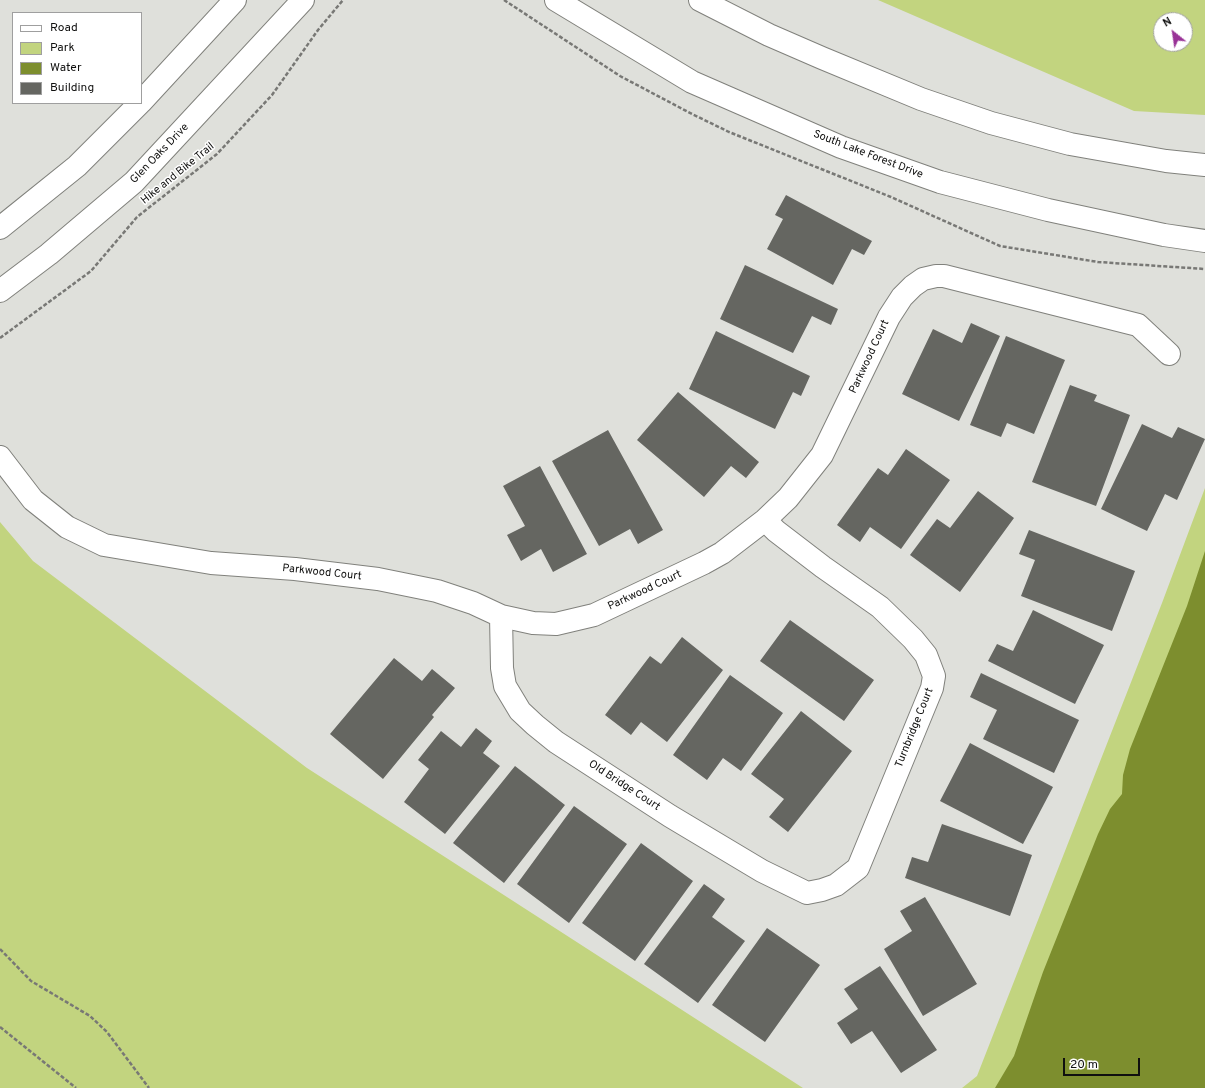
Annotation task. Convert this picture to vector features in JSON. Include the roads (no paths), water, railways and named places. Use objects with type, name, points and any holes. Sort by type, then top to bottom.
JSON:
[{"type":"street","points":[[142,100],[236,0]]},
{"type":"street","name":"Glen Oaks Drive","points":[[0,291],[49,254],[134,182],[303,0]]},
{"type":"street","name":"South Lake Forest Drive","points":[[556,0],[692,82],[841,147],[948,184],[1048,210],[1164,235],[1205,241]]},
{"type":"street","points":[[700,0],[769,36],[921,99],[991,123],[1070,144],[1166,161],[1205,165]]},
{"type":"street","points":[[0,228],[77,166],[138,104]]},
{"type":"street","name":"Parkwood Court","points":[[0,456],[33,500],[67,527],[104,545],[211,563],[295,569],[378,579],[437,591],[473,603],[501,616],[533,623],[556,624],[594,615],[704,563],[722,553],[765,520],[788,498],[822,455],[889,317],[902,298],[913,286],[923,279],[944,276],[1138,325],[1169,354]]},
{"type":"street","name":"Turnbridge Court","points":[[765,520],[776,531],[822,567],[880,607],[926,655],[934,676],[932,688],[858,868],[836,885],[822,890]]},
{"type":"street","name":"Old Bridge Court","points":[[501,616],[502,668],[505,686],[520,711],[535,725],[556,742],[664,812],[762,871],[807,893],[822,890]]},
{"type":"water","points":[[1205,551],[1205,1088],[995,1088],[1014,1056],[1043,972],[1098,834],[1110,809],[1122,794],[1123,775],[1130,749],[1187,606]]}]
